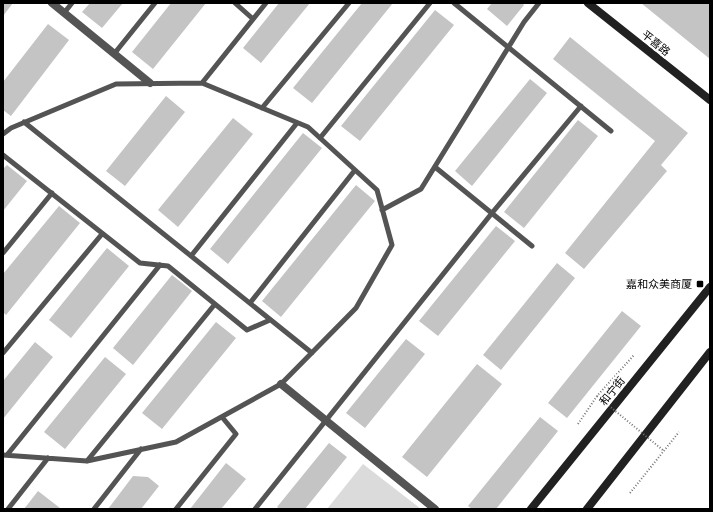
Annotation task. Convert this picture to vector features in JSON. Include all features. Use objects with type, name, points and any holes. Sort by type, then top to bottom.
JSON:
[{"type":"main road","name":"平喜路","points":[[588,3],[710,100]]},
{"type":"main road","name":"和宁街","points":[[531,509],[710,288]]},
{"type":"main road","points":[[587,509],[710,352]]},
{"type":"street","points":[[52,3],[150,83]]},
{"type":"street","points":[[281,384],[435,509]]},
{"type":"lane","points":[[64,13],[72,3]]},
{"type":"lane","points":[[114,54],[155,3]]},
{"type":"lane","points":[[235,3],[253,19]]},
{"type":"lane","points":[[202,83],[266,3]]},
{"type":"lane","points":[[262,108],[349,3]]},
{"type":"lane","points":[[320,138],[430,3]]},
{"type":"lane","points":[[454,3],[611,131]]},
{"type":"lane","points":[[382,210],[421,189],[524,22],[539,3]]},
{"type":"lane","points":[[3,134],[11,128],[24,122],[116,84],[202,83],[308,127],[377,190],[392,245],[356,308],[281,384],[176,442],[87,461],[5,455]]},
{"type":"lane","points":[[255,509],[492,213],[581,106]]},
{"type":"lane","points":[[24,122],[312,353]]},
{"type":"lane","points":[[191,256],[297,123]]},
{"type":"lane","points":[[3,155],[140,263],[168,266],[247,330],[270,320]]},
{"type":"lane","points":[[435,167],[532,246]]},
{"type":"lane","points":[[250,303],[355,170]]},
{"type":"lane","points":[[3,253],[52,193]]},
{"type":"lane","points":[[3,353],[102,234]]},
{"type":"lane","points":[[5,455],[160,265]]},
{"type":"lane","points":[[87,461],[215,304]]},
{"type":"lane","points":[[176,509],[236,434],[222,417]]},
{"type":"lane","points":[[94,509],[141,449]]},
{"type":"lane","points":[[8,509],[48,458]]},
{"type":"path","points":[[578,424],[597,396],[634,355]]},
{"type":"path","points":[[597,396],[664,451]]},
{"type":"path","points":[[630,493],[679,432]]},
{"type":"shaded area","points":[[363,464],[421,509],[327,509]]},
{"type":"building","points":[[3,3],[13,3],[3,16]]},
{"type":"building","points":[[90,3],[123,3],[102,28],[82,12]]},
{"type":"building","points":[[171,3],[206,3],[153,69],[132,52]]},
{"type":"building","points":[[279,3],[310,3],[261,63],[243,48]]},
{"type":"building","points":[[362,3],[393,3],[312,103],[293,88]]},
{"type":"building","points":[[492,3],[522,3],[524,5],[507,26],[487,9]]},
{"type":"building","points":[[641,3],[710,3],[710,59]]},
{"type":"building","points":[[435,10],[454,25],[360,141],[341,126]]},
{"type":"building","points":[[48,24],[69,40],[11,116],[3,110],[3,82]]},
{"type":"building","points":[[570,37],[688,133],[661,165],[667,171],[584,269],[565,253],[655,141],[553,59]]},
{"type":"building","points":[[530,79],[547,93],[472,186],[455,171]]},
{"type":"building","points":[[166,96],[185,112],[125,186],[106,171]]},
{"type":"building","points":[[233,118],[253,134],[178,227],[158,210]]},
{"type":"building","points":[[578,120],[598,136],[524,228],[504,212]]},
{"type":"building","points":[[303,133],[322,148],[228,264],[210,249]]},
{"type":"building","points":[[7,165],[27,181],[3,211],[3,169]]},
{"type":"building","points":[[356,185],[375,201],[281,317],[262,301]]},
{"type":"building","points":[[59,206],[80,223],[6,315],[3,312],[3,274]]},
{"type":"building","points":[[496,226],[515,241],[438,336],[419,321]]},
{"type":"building","points":[[107,248],[129,266],[71,338],[49,320]]},
{"type":"building","points":[[557,263],[575,278],[501,370],[483,355]]},
{"type":"building","points":[[172,275],[192,291],[133,365],[113,348]]},
{"type":"building","points":[[622,311],[641,326],[567,418],[548,403]]},
{"type":"building","points":[[216,322],[236,338],[162,429],[142,413]]},
{"type":"building","points":[[406,339],[425,354],[365,428],[346,413]]},
{"type":"building","points":[[35,342],[53,357],[3,419],[3,381]]},
{"type":"building","points":[[105,357],[126,374],[65,449],[44,432]]},
{"type":"building","points":[[477,364],[502,384],[427,477],[402,457]]},
{"type":"building","points":[[540,417],[558,431],[496,509],[472,509],[468,506]]},
{"type":"building","points":[[329,443],[347,457],[305,509],[280,509],[277,507]]},
{"type":"building","points":[[226,463],[246,479],[221,509],[190,509]]},
{"type":"building","points":[[133,476],[148,477],[159,486],[141,509],[108,509]]},
{"type":"building","points":[[38,491],[60,508],[24,509]]},
{"type":"place","name":"嘉和众美商厦","points":[[700,284]]}]
